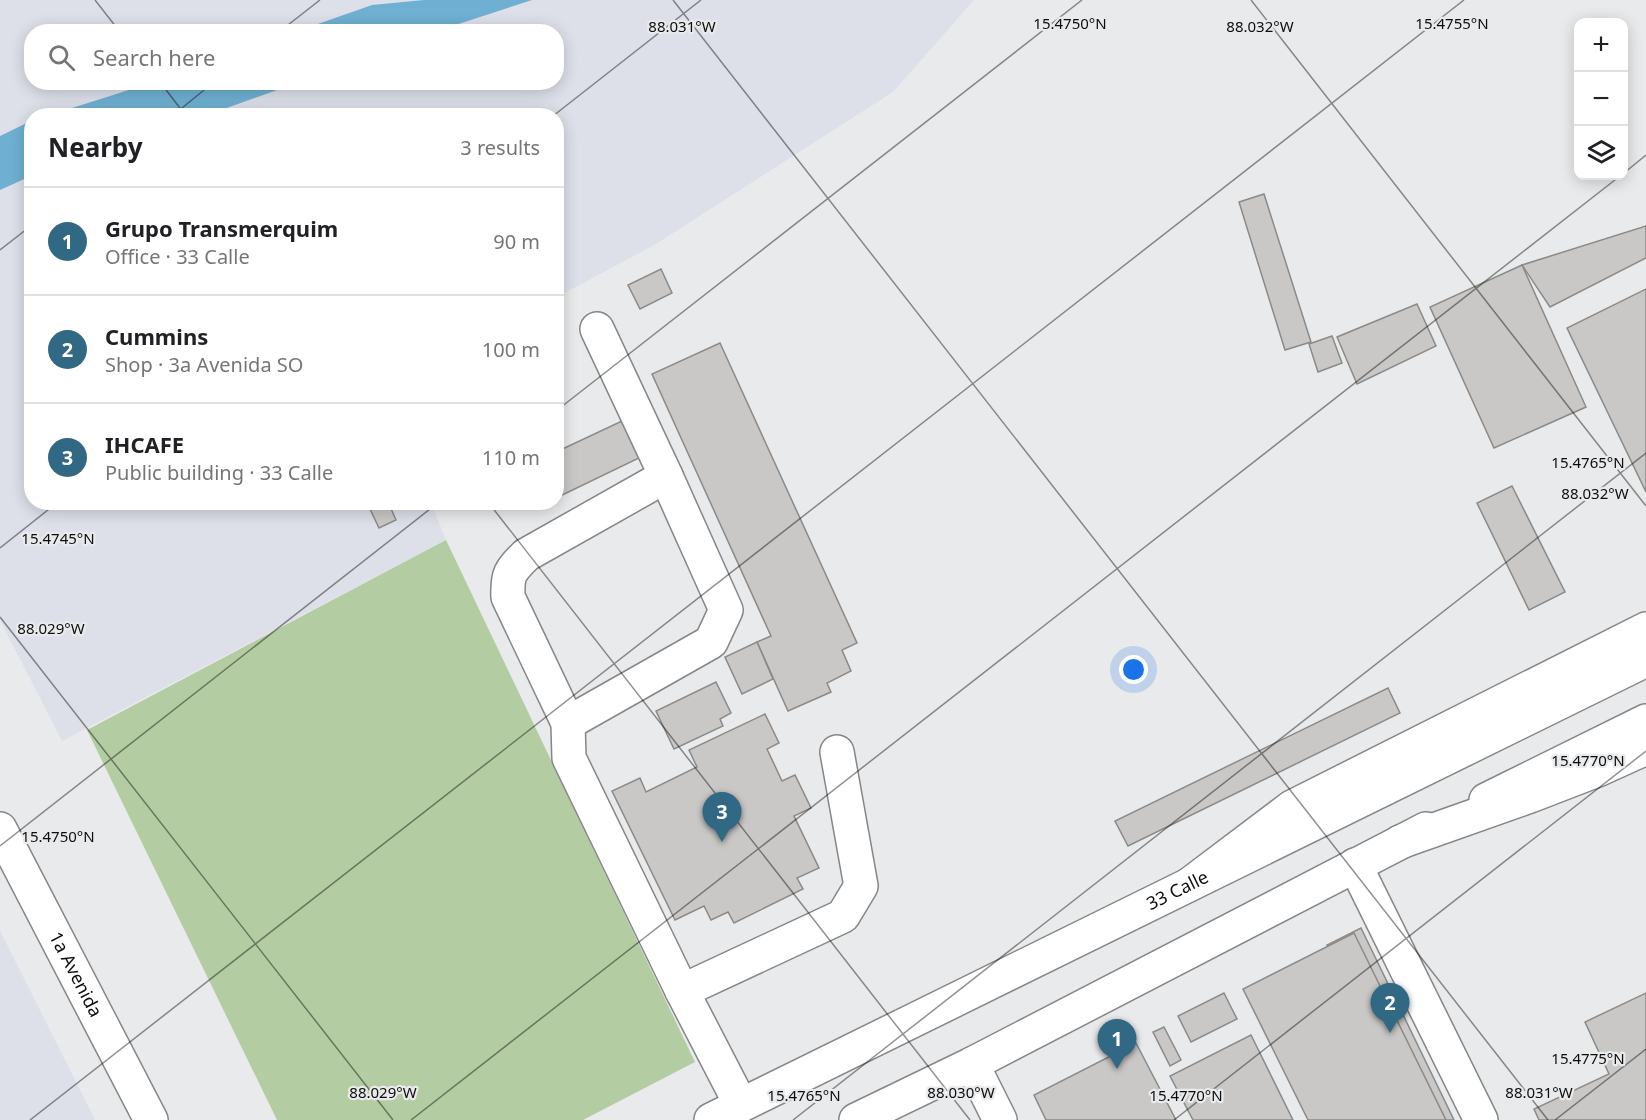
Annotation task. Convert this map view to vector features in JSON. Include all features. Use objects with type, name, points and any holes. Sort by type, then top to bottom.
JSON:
[{"type":"main road","points":[[568,723],[711,642],[726,610],[597,329]]},
{"type":"main road","points":[[666,476],[526,555],[507,578],[508,597],[568,723],[569,758],[682,991],[741,1105]]},
{"type":"main road","points":[[1190,884],[1292,807],[1646,629]]},
{"type":"main road","name":"33 Calle","points":[[711,1120],[1646,660]]},
{"type":"main road","points":[[856,1120],[972,1064],[1400,842],[1646,721]]},
{"type":"main road","points":[[1400,842],[1530,796],[1600,769],[1646,748]]},
{"type":"main road","points":[[682,991],[843,916],[861,886],[837,752]]},
{"type":"main road","name":"1a Avenida","points":[[0,829],[151,1120]]},
{"type":"main road","points":[[1355,865],[1481,1120]]},
{"type":"main road","points":[[972,1064],[1000,1120]]},
{"type":"shaded area","points":[[0,0],[974,0],[893,92],[656,244],[564,293],[564,108],[24,108],[24,510],[434,510],[446,540],[62,741],[0,620]]},
{"type":"shaded area","points":[[0,931],[95,1120],[0,1120]]},
{"type":"green space","points":[[446,540],[695,1062],[583,1120],[277,1120],[87,730]]},
{"type":"water","points":[[424,0],[532,0],[458,24],[318,24],[372,5]]},
{"type":"water","points":[[129,90],[277,90],[227,108],[72,108]]},
{"type":"water","points":[[24,124],[24,179],[0,190],[0,136]]},
{"type":"building","points":[[1264,194],[1311,342],[1285,350],[1239,202]]},
{"type":"building","points":[[1646,226],[1646,258],[1550,307],[1522,265]]},
{"type":"building","points":[[1522,265],[1586,407],[1494,448],[1430,307]]},
{"type":"building","points":[[661,269],[672,293],[640,309],[628,285]]},
{"type":"building","points":[[1646,289],[1646,492],[1567,328]]},
{"type":"building","points":[[1417,304],[1436,346],[1357,384],[1337,337]]},
{"type":"building","points":[[1332,336],[1342,363],[1318,372],[1309,344]]},
{"type":"building","points":[[720,343],[857,643],[842,650],[851,671],[827,683],[831,692],[788,711],[757,642],[771,636],[652,374]]},
{"type":"building","points":[[622,421],[639,458],[564,494],[564,448]]},
{"type":"building","points":[[1512,486],[1565,592],[1529,610],[1477,503]]},
{"type":"building","points":[[370,510],[392,510],[396,520],[379,528]]},
{"type":"building","points":[[757,642],[773,679],[742,694],[725,657]]},
{"type":"building","points":[[716,682],[731,713],[720,719],[723,726],[674,749],[656,711]]},
{"type":"building","points":[[1388,688],[1400,713],[1128,846],[1115,821]]},
{"type":"building","points":[[765,714],[779,743],[767,749],[782,781],[795,775],[811,808],[794,816],[819,868],[797,878],[803,889],[734,923],[728,912],[711,920],[704,906],[675,920],[612,791],[640,778],[646,792],[697,767],[689,750]]},
{"type":"building","points":[[1361,928],[1454,1120],[1412,1120],[1327,945]]},
{"type":"building","points":[[1354,933],[1446,1120],[1308,1120],[1243,989]]},
{"type":"building","points":[[1224,993],[1237,1019],[1191,1042],[1178,1016]]},
{"type":"building","points":[[1646,993],[1646,1120],[1539,1120],[1534,1109],[1609,1074],[1585,1022]]},
{"type":"building","points":[[1164,1027],[1181,1060],[1170,1066],[1153,1032]]},
{"type":"building","points":[[1251,1035],[1293,1120],[1193,1120],[1170,1076]]},
{"type":"building","points":[[1136,1043],[1176,1120],[1046,1120],[1034,1095]]},
{"type":"place","name":"IHCAFE","points":[[722,842]]},
{"type":"place","name":"Cummins","points":[[1390,1033]]},
{"type":"place","name":"Grupo Transmerquim","points":[[1117,1069]]}]
